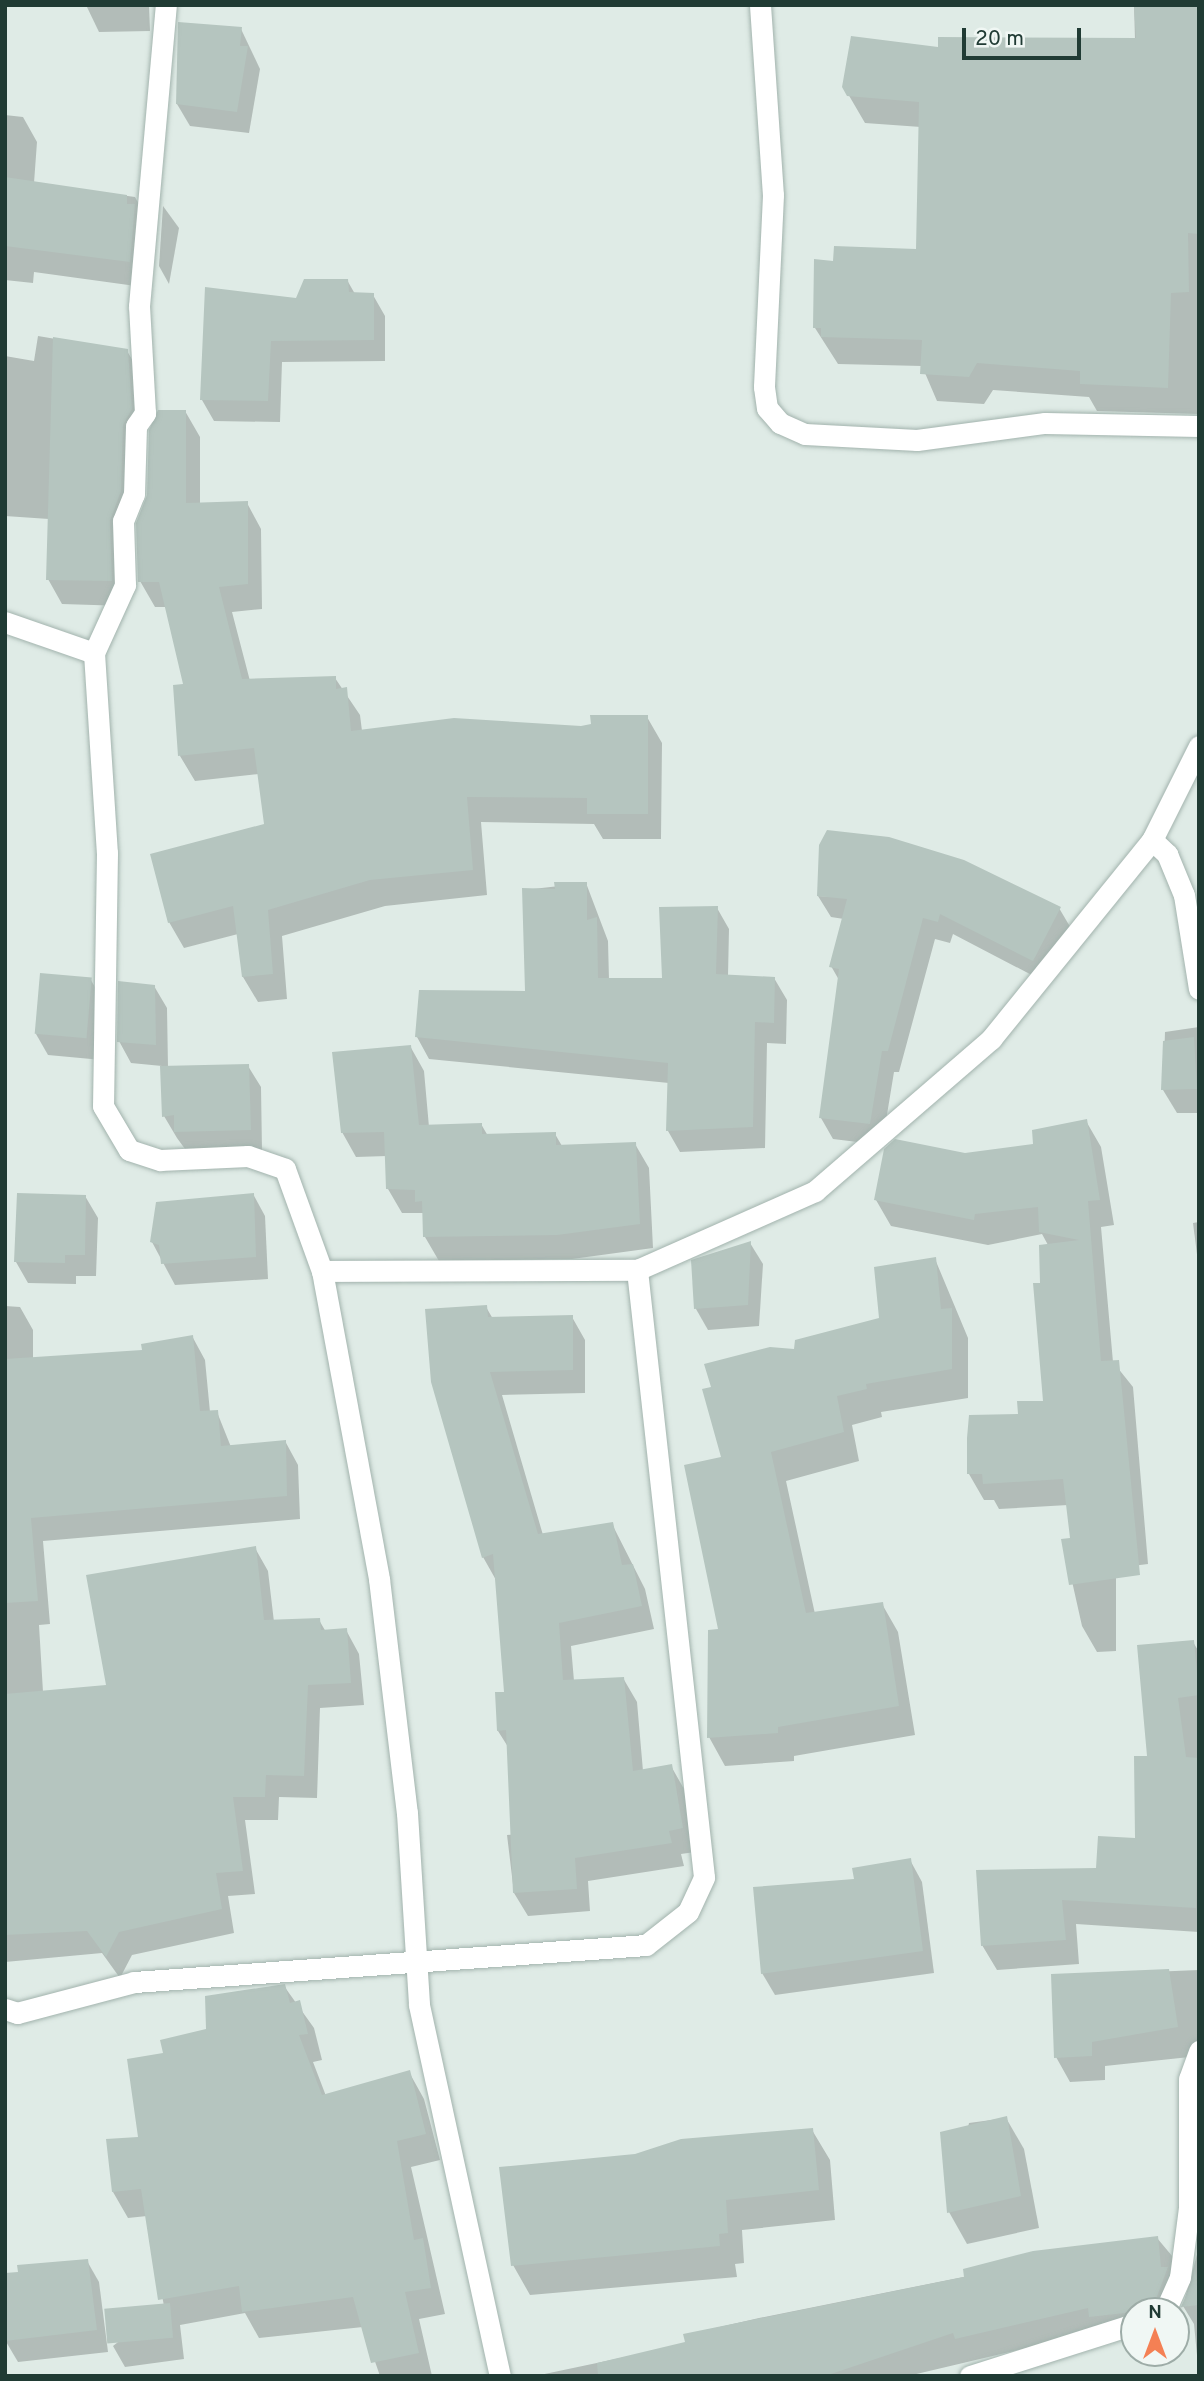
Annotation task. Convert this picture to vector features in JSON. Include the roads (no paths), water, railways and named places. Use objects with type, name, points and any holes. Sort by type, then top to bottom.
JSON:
[{"type":"street","points":[[166,5],[139,306],[145,413],[136,426],[134,494],[123,521],[125,585],[94,653],[107,853],[103,1106],[129,1150],[160,1160],[248,1156],[285,1169],[322,1271],[379,1579],[417,1957],[419,2005],[500,2376]]},
{"type":"street","points":[[760,5],[773,195],[764,387],[767,408],[780,423],[806,434],[917,440],[1045,423],[1199,426]]},
{"type":"street","points":[[5,622],[94,653]]},
{"type":"street","points":[[322,1271],[637,1270],[815,1191],[991,1039],[1152,840],[1199,746]]},
{"type":"street","points":[[1152,840],[1167,855],[1184,895],[1199,989]]},
{"type":"street","points":[[5,2009],[17,2013],[134,1982],[417,1957],[533,1956],[646,1945],[688,1912],[704,1877],[637,1270]]},
{"type":"street","points":[[1171,2297],[1180,2277],[1187,2222],[1189,2079],[1199,2052]]},
{"type":"street","points":[[970,2376],[1120,2328]]}]
